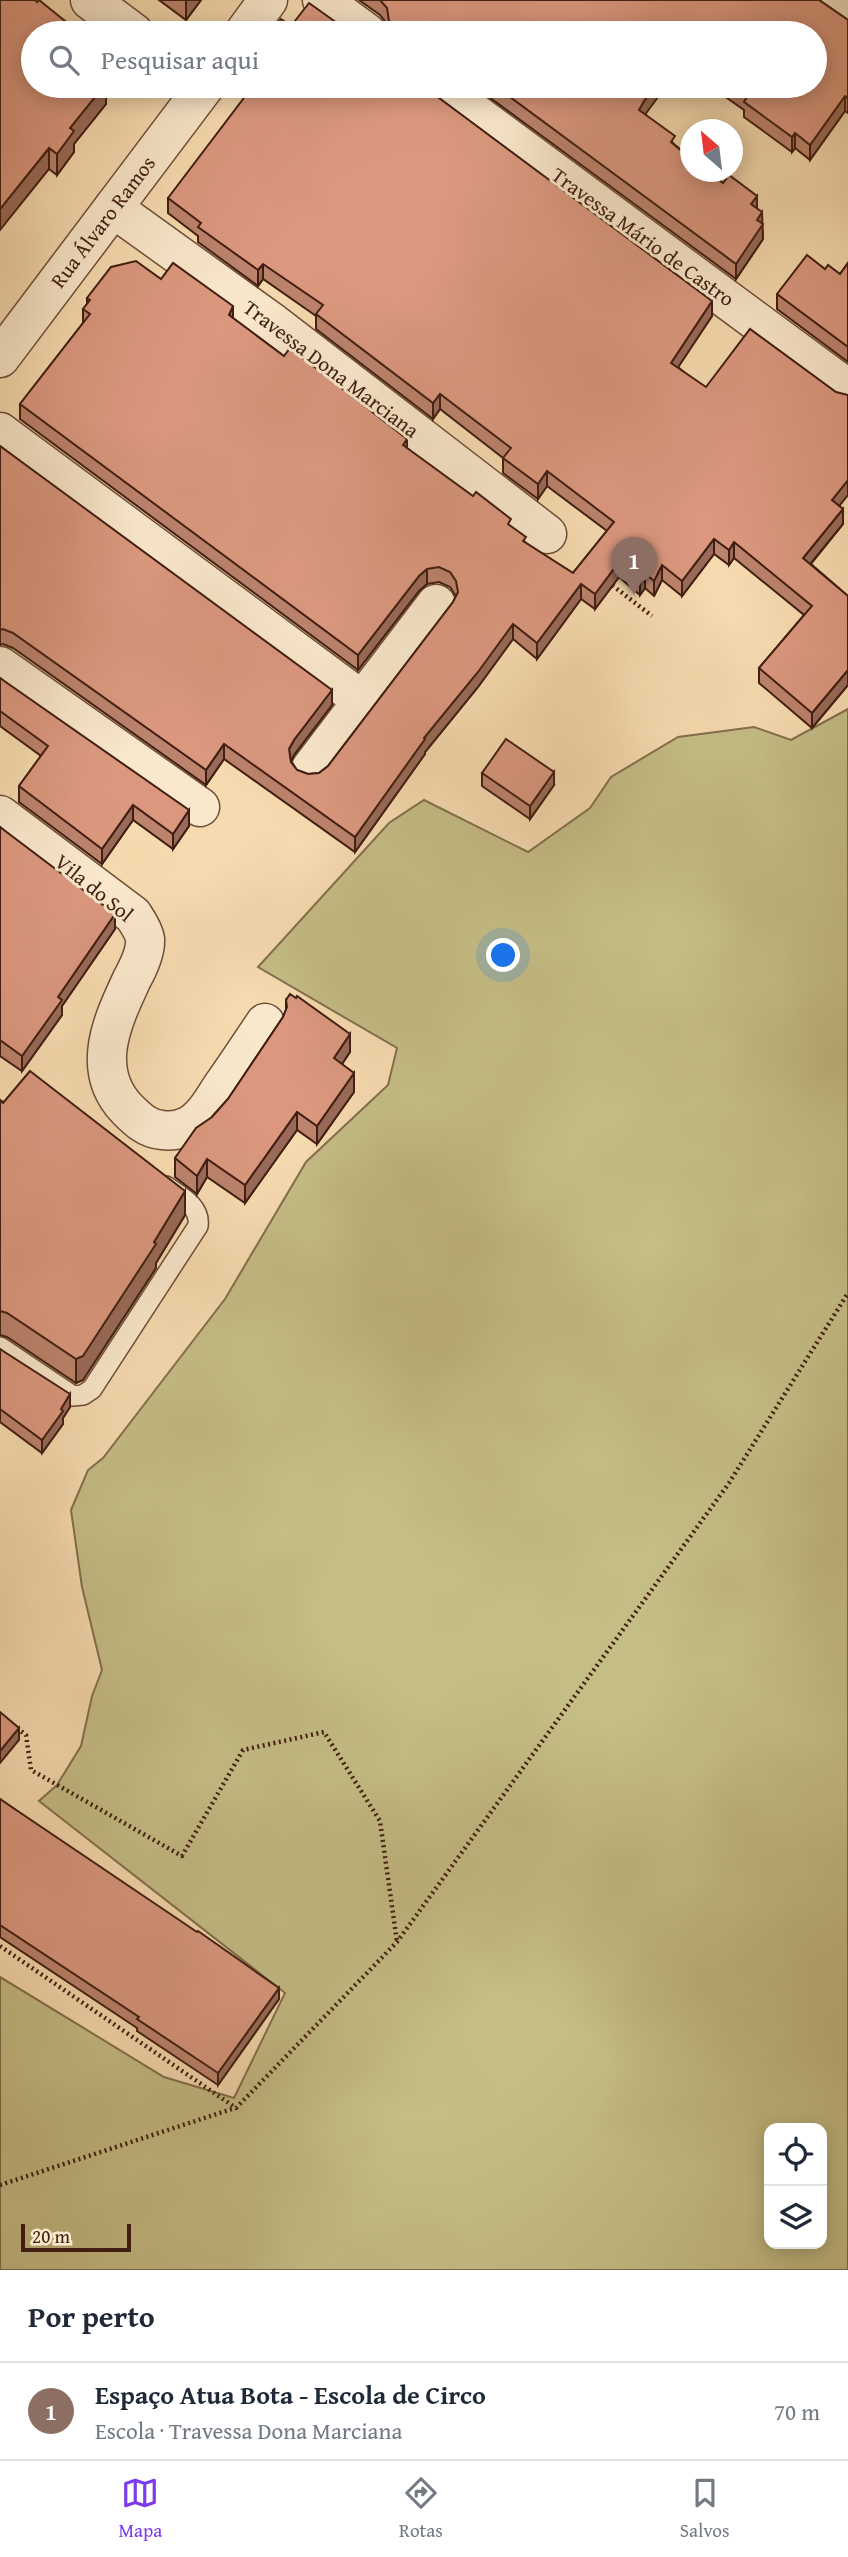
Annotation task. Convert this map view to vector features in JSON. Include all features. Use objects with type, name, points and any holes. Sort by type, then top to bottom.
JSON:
[{"type":"street","points":[[90,0],[118,21]]},
{"type":"street","points":[[253,21],[268,0]]},
{"type":"street","points":[[322,0],[350,21]]},
{"type":"street","points":[[841,0],[848,5]]},
{"type":"street","name":"Rua Álvaro Ramos","points":[[0,358],[195,98]]},
{"type":"street","name":"Travessa Mário de Castro","points":[[454,98],[848,389]]},
{"type":"street","name":"Travessa Dona Marciana","points":[[113,208],[273,323],[547,534]]},
{"type":"street","points":[[0,432],[362,701]]},
{"type":"street","points":[[311,768],[436,604]]},
{"type":"street","points":[[0,666],[200,807]]},
{"type":"street","name":"Vila do Sol","points":[[0,816],[133,915],[145,937],[141,962],[111,1026],[107,1050],[113,1087],[122,1103],[135,1117],[150,1128],[165,1131],[191,1124],[209,1106],[265,1023]]},
{"type":"lane","points":[[0,1347],[73,1396],[92,1390],[198,1226],[200,1218],[195,1208],[153,1175]]},
{"type":"path","points":[[600,575],[652,616]]},
{"type":"path","points":[[0,2185],[236,2108],[397,1942],[729,1483],[848,1293]]},
{"type":"path","points":[[9,1721],[26,1735],[31,1770],[182,1856],[243,1750],[324,1732],[380,1821],[397,1942]]},
{"type":"path","points":[[0,1946],[236,2108]]},
{"type":"shaded area","points":[[848,709],[848,2270],[0,2270],[0,1977],[164,2077],[234,2098],[285,1993],[39,1801],[57,1785],[81,1746],[92,1696],[102,1670],[82,1587],[71,1510],[88,1470],[103,1458],[225,1299],[306,1162],[388,1085],[397,1048],[258,967],[389,823],[424,800],[528,852],[590,808],[611,777],[678,737],[754,727],[791,740]]},
{"type":"building","points":[[0,0],[39,0],[65,21],[21,21],[21,98],[94,98],[70,128],[74,131],[57,154],[49,148],[0,209]]},
{"type":"building","points":[[380,0],[819,0],[848,20],[848,98],[845,96],[810,145],[795,133],[792,137],[744,102],[746,98],[827,98],[827,21],[389,21],[387,8]]},
{"type":"building","points":[[309,3],[334,21],[295,21]]},
{"type":"building","points":[[244,98],[439,98],[712,301],[671,363],[706,387],[750,329],[836,392],[848,395],[848,480],[832,500],[843,509],[803,558],[848,596],[848,670],[812,713],[759,668],[812,606],[734,542],[729,550],[714,539],[682,581],[662,565],[654,581],[645,573],[640,579],[619,562],[595,594],[581,584],[537,643],[513,624],[424,738],[355,837],[224,744],[206,770],[13,633],[0,630],[0,446],[332,690],[289,749],[291,762],[297,770],[308,774],[319,773],[328,766],[458,592],[456,581],[450,572],[439,567],[427,569],[358,655],[20,404],[90,314],[83,309],[90,300],[87,298],[111,267],[136,261],[161,279],[173,263],[233,306],[229,315],[284,356],[290,348],[407,439],[403,445],[473,496],[476,492],[511,519],[508,524],[526,537],[523,541],[573,573],[614,522],[547,471],[538,484],[503,458],[511,448],[440,394],[433,403],[316,314],[323,305],[263,264],[258,270],[198,227],[201,223],[168,198]]},
{"type":"building","points":[[511,98],[646,98],[639,110],[675,136],[671,142],[680,150],[680,182],[738,182],[757,196],[751,204],[762,212],[757,220],[763,224],[736,264]]},
{"type":"building","points":[[807,255],[825,269],[828,265],[840,274],[848,263],[848,347],[777,294]]},
{"type":"building","points":[[0,678],[189,810],[173,834],[133,805],[102,849],[19,786],[48,746],[0,711]]},
{"type":"building","points":[[506,739],[554,772],[530,806],[482,773]]},
{"type":"building","points":[[0,827],[115,914],[58,997],[62,1000],[22,1056],[0,1040]]},
{"type":"building","points":[[290,994],[296,998],[297,996],[350,1034],[334,1058],[354,1073],[317,1126],[297,1112],[245,1185],[207,1159],[197,1176],[175,1158],[196,1128],[212,1117],[228,1099],[283,1017]]},
{"type":"building","points":[[30,1071],[185,1191],[154,1242],[156,1244],[83,1356],[76,1359],[0,1311],[0,1100],[3,1103]]},
{"type":"building","points":[[0,1349],[70,1394],[61,1409],[63,1411],[42,1440],[0,1409]]},
{"type":"building","points":[[0,1712],[19,1728],[0,1751]]},
{"type":"building","points":[[0,1799],[279,1988],[218,2073],[0,1925]]},
{"type":"place","name":"Espaço Atua Bota - Escola de Circo","points":[[634,595]]}]
